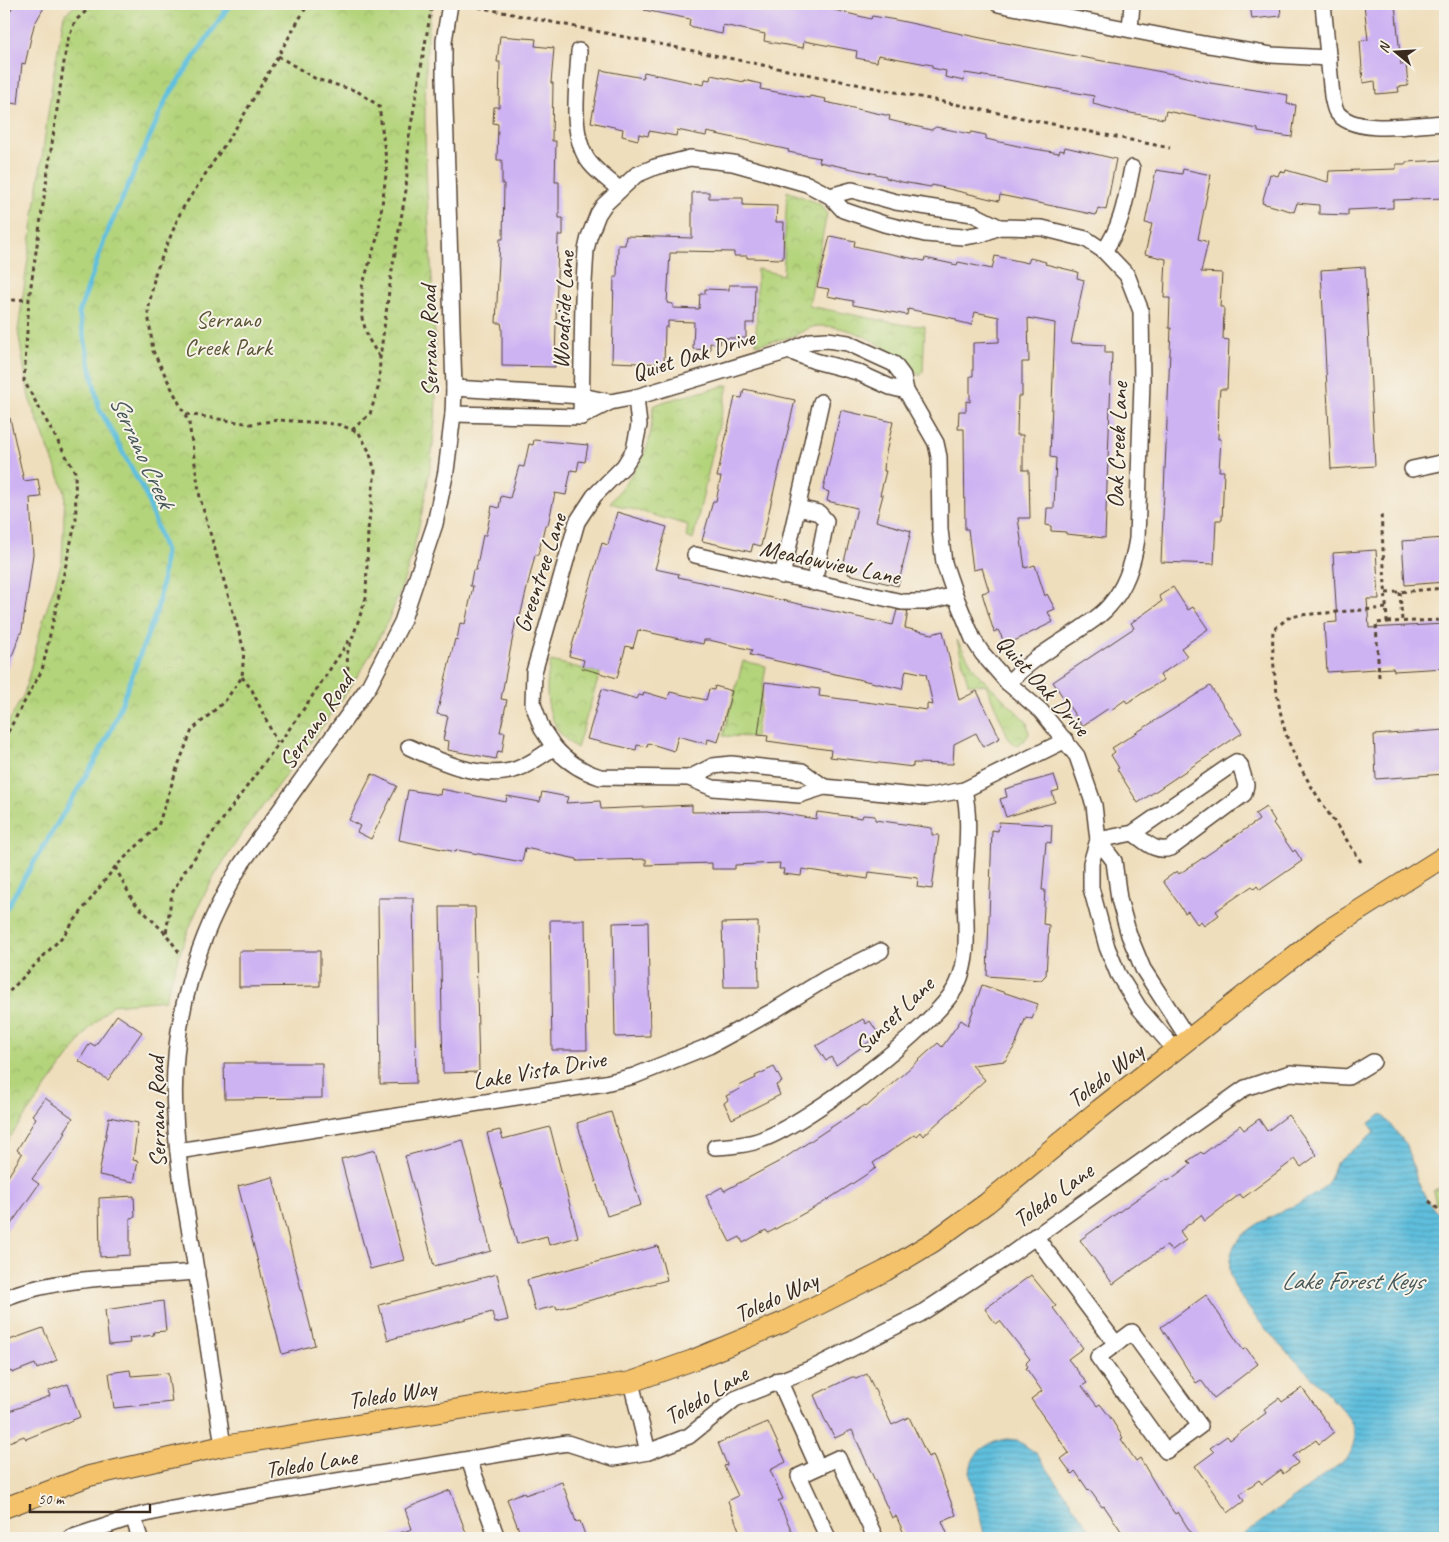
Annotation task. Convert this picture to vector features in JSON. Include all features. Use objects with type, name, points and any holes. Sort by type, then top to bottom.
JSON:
[{"type":"main road","name":"Toledo Way","points":[[4,1508],[89,1476],[223,1446],[631,1382],[693,1360],[784,1322],[901,1261],[933,1242],[987,1203],[1100,1109],[1183,1046],[1325,932],[1445,856]]},
{"type":"street","name":"Serrano Road","points":[[223,1446],[178,1151],[174,1112],[175,1061],[180,1025],[187,989],[210,922],[242,862],[370,686],[387,654],[408,606],[435,524],[446,471],[454,414],[444,78],[444,41],[450,4]]},
{"type":"street","points":[[998,4],[1271,55],[1329,58]]},
{"type":"street","points":[[1130,29],[1132,4]]},
{"type":"street","points":[[1323,4],[1332,96],[1336,111],[1346,121],[1358,126],[1374,127],[1445,123]]},
{"type":"street","points":[[579,51],[576,130],[581,147],[590,163],[619,189]]},
{"type":"street","name":"Woodside Lane","points":[[581,417],[586,250],[598,214],[619,189],[636,175],[655,167],[690,158],[733,163],[807,184],[830,196],[843,210],[884,224],[925,234],[964,237],[982,234],[1000,227]]},
{"type":"street","points":[[1104,251],[1115,236],[1122,219],[1132,168]]},
{"type":"street","points":[[830,196],[852,190],[896,202],[973,214],[1000,227]]},
{"type":"street","name":"Oak Creek Lane","points":[[1000,227],[1042,228],[1086,239],[1104,251],[1127,275],[1141,311],[1142,402],[1137,539],[1128,578],[1109,606],[1097,618],[1033,660],[1008,683]]},
{"type":"street","name":"Quiet Oak Drive","points":[[454,414],[581,417],[610,402],[636,397],[789,351],[811,341],[827,340],[848,343],[894,364],[902,376],[906,391],[936,443],[939,457],[940,520],[944,563],[955,595],[982,653],[1008,683],[1041,711],[1077,756],[1094,805],[1098,840],[1091,863],[1091,888],[1107,947],[1118,974],[1139,1008],[1183,1046]]},
{"type":"street","name":"Quiet Oak Drive","points":[[789,351],[815,361],[857,372],[890,388],[906,391]]},
{"type":"street","name":"Quiet Oak Drive","points":[[454,388],[582,396],[610,402]]},
{"type":"street","name":"Greentree Lane","points":[[636,397],[639,425],[636,444],[628,461],[594,496],[577,522],[534,672],[533,704],[542,729],[554,747],[572,764],[600,776],[690,778]]},
{"type":"street","points":[[782,576],[821,402]]},
{"type":"street","points":[[1412,469],[1445,462]]},
{"type":"street","points":[[798,508],[819,513],[826,521],[814,583]]},
{"type":"street","name":"Meadowview Lane","points":[[695,555],[902,602],[926,602],[955,595]]},
{"type":"street","points":[[690,778],[713,788],[799,796],[824,787],[925,797],[964,790],[1066,740]]},
{"type":"street","points":[[409,747],[435,759],[490,773],[518,768],[554,747]]},
{"type":"street","points":[[1133,833],[1153,848],[1161,851],[1171,848],[1244,794],[1246,785],[1240,765],[1236,762],[1231,765],[1133,833],[1098,840],[1114,861],[1119,899],[1129,935],[1143,969],[1183,1046]]},
{"type":"street","points":[[690,778],[713,766],[731,764],[802,772],[824,787]]},
{"type":"street","name":"Sunset Lane","points":[[715,1147],[740,1146],[763,1140],[799,1120],[878,1064],[946,1002],[957,984],[965,956],[965,886],[969,816],[964,790]]},
{"type":"street","name":"Lake Vista Drive","points":[[178,1151],[605,1083],[634,1076],[709,1046],[773,1011],[827,978],[881,951]]},
{"type":"street","name":"Toledo Lane","points":[[70,1538],[167,1508],[567,1443],[614,1458],[648,1452],[689,1436],[735,1399],[817,1366],[920,1314],[972,1281],[1245,1088],[1290,1073],[1348,1076],[1373,1062]]},
{"type":"street","points":[[1035,1236],[1116,1344]]},
{"type":"street","points":[[4,1298],[24,1290],[70,1282],[197,1272]]},
{"type":"street","points":[[1132,1332],[1200,1426],[1166,1451],[1098,1358],[1116,1344],[1132,1332]]},
{"type":"street","points":[[779,1380],[818,1467]]},
{"type":"street","points":[[631,1382],[648,1452]]},
{"type":"street","points":[[828,1538],[799,1476],[838,1458],[875,1537],[872,1538]]},
{"type":"street","points":[[470,1460],[497,1538]]},
{"type":"street","points":[[133,1517],[140,1538]]},
{"type":"path","points":[[4,739],[42,670],[76,520],[75,472],[24,381],[29,298],[67,42],[75,21],[94,4]]},
{"type":"path","points":[[4,997],[63,936],[115,867],[158,826],[192,730],[225,701],[242,677],[244,650],[200,498],[190,423],[153,351],[148,312],[155,274],[181,211],[241,120],[308,4]]},
{"type":"path","points":[[352,430],[370,414],[379,385],[380,358],[397,231],[406,190],[409,137],[432,4]]},
{"type":"path","points":[[460,4],[1170,148]]},
{"type":"path","points":[[278,56],[316,79],[357,91],[379,106],[387,167],[378,235],[362,287],[362,318],[368,338],[380,358]]},
{"type":"path","points":[[4,301],[29,298]]},
{"type":"path","points":[[185,414],[251,424],[279,420],[310,422],[341,426],[359,433],[369,451],[375,471],[368,530],[366,598],[347,654],[349,690]]},
{"type":"path","points":[[1381,512],[1388,622]]},
{"type":"path","points":[[1386,593],[1445,588]]},
{"type":"path","points":[[1400,592],[1402,622]]},
{"type":"path","points":[[1361,862],[1316,794],[1288,738],[1277,691],[1272,649],[1273,630],[1288,618],[1300,615],[1387,608]]},
{"type":"path","points":[[1379,676],[1376,623],[1445,620]]},
{"type":"path","points":[[166,934],[172,893],[201,848],[301,713],[353,634]]},
{"type":"path","points":[[242,677],[252,690],[277,743]]},
{"type":"path","points":[[115,867],[133,901],[166,934],[180,952]]},
{"type":"path","points":[[1429,1201],[1445,1216]]},
{"type":"green space","name":"Serrano Creek Park","points":[[77,4],[432,4],[427,54],[425,139],[434,310],[436,403],[429,478],[413,550],[390,616],[370,655],[321,729],[241,835],[208,887],[193,918],[165,1000],[112,1005],[88,1030],[4,1145],[4,730],[24,694],[42,624],[62,561],[65,492],[29,398],[18,331],[53,77],[64,15]]},
{"type":"green space","points":[[787,191],[820,204],[827,213],[809,306],[905,325],[925,326],[923,371],[920,376],[874,341],[847,330],[833,327],[818,326],[793,336],[756,345],[757,269],[783,275]]},
{"type":"green space","points":[[728,385],[693,540],[686,537],[688,525],[610,503],[642,459],[650,437],[653,406]]},
{"type":"green space","points":[[957,640],[977,673],[1027,722],[1029,734],[1024,741],[1016,745],[1009,739],[986,685],[968,684]]},
{"type":"green space","points":[[551,661],[600,673],[577,748],[559,731],[549,709],[547,685]]},
{"type":"green space","points":[[743,661],[766,666],[755,737],[723,736]]},
{"type":"green space","points":[[1445,1184],[1445,1212],[1436,1203],[1433,1191]]},
{"type":"water","name":"Lake Forest Keys","points":[[1382,1114],[1407,1145],[1417,1180],[1429,1204],[1445,1220],[1445,1538],[1239,1538],[1344,1461],[1355,1442],[1355,1434],[1353,1425],[1345,1413],[1247,1307],[1231,1276],[1231,1254],[1241,1238],[1257,1225],[1315,1194],[1329,1181],[1334,1165],[1375,1132],[1369,1123]]},
{"type":"water","points":[[1008,1439],[1017,1440],[1036,1453],[1096,1538],[985,1538],[970,1475],[971,1467],[976,1455],[986,1446]]},
{"type":"building","points":[[14,4],[46,4],[34,25],[25,64],[22,63],[18,104],[4,102],[4,22]]},
{"type":"building","points":[[645,4],[810,4],[871,19],[872,16],[896,20],[995,41],[1178,75],[1210,83],[1288,95],[1287,104],[1296,105],[1292,137],[1258,132],[1258,129],[1166,111],[1164,119],[1125,112],[1093,104],[1094,96],[1003,79],[965,73],[964,81],[945,77],[946,71],[932,68],[932,65],[878,55],[877,62],[856,58],[857,51],[804,41],[803,48],[764,41],[765,34],[723,25],[722,34],[702,30],[689,26],[690,19],[644,10]]},
{"type":"building","points":[[1250,4],[1280,4],[1281,16],[1252,19]]},
{"type":"building","points":[[1364,4],[1395,4],[1401,65],[1406,64],[1408,86],[1398,87],[1399,92],[1376,94],[1375,81],[1363,83],[1360,41],[1368,40]]},
{"type":"building","points":[[500,36],[536,39],[535,46],[554,48],[551,83],[553,83],[552,141],[556,141],[555,182],[559,182],[559,218],[563,218],[563,235],[558,235],[555,367],[502,366],[502,328],[501,323],[496,323],[500,239],[503,239],[504,184],[502,184],[502,160],[497,160],[498,124],[493,123],[494,107],[499,107],[500,62],[497,62]]},
{"type":"building","points":[[601,70],[643,78],[644,72],[704,85],[705,79],[710,80],[711,75],[744,82],[744,80],[761,84],[760,89],[809,98],[810,96],[826,99],[825,102],[890,116],[889,120],[931,130],[936,127],[970,134],[971,132],[986,135],[986,139],[1023,147],[1059,153],[1060,150],[1064,151],[1065,147],[1116,159],[1106,210],[1098,208],[1096,215],[1000,195],[999,201],[932,185],[931,187],[902,182],[886,178],[886,176],[819,162],[820,158],[788,152],[789,150],[707,132],[706,136],[677,130],[676,136],[649,131],[648,136],[639,134],[638,140],[622,136],[623,129],[591,122]]},
{"type":"building","points":[[1445,160],[1445,198],[1393,200],[1393,208],[1348,210],[1348,215],[1319,214],[1319,205],[1297,203],[1294,212],[1262,203],[1270,174],[1278,176],[1280,171],[1285,173],[1286,170],[1328,182],[1329,171],[1396,169],[1396,164],[1406,164],[1406,162]]},
{"type":"building","points":[[1183,169],[1211,175],[1198,239],[1208,242],[1201,272],[1222,273],[1220,307],[1224,307],[1223,339],[1229,340],[1227,389],[1220,389],[1219,399],[1218,439],[1221,439],[1219,471],[1224,471],[1222,520],[1216,520],[1214,564],[1161,562],[1171,328],[1169,328],[1170,298],[1164,298],[1166,259],[1145,254],[1152,224],[1145,223],[1156,170],[1182,174]]},
{"type":"building","points":[[692,192],[709,192],[709,198],[743,198],[743,205],[777,206],[776,222],[784,222],[783,259],[747,258],[747,256],[734,256],[734,252],[677,251],[677,253],[670,253],[667,303],[673,304],[673,308],[699,309],[700,294],[705,294],[705,289],[729,290],[729,285],[755,285],[754,323],[746,323],[746,338],[721,338],[720,344],[710,343],[710,350],[693,349],[694,322],[668,321],[668,327],[665,327],[664,364],[612,362],[614,277],[617,277],[618,245],[625,245],[626,236],[692,238]]},
{"type":"building","points":[[830,236],[855,241],[854,246],[924,261],[925,258],[957,265],[958,262],[992,269],[995,256],[1028,263],[1030,258],[1046,262],[1045,264],[1078,272],[1077,278],[1084,280],[1071,343],[1105,345],[1105,353],[1112,353],[1105,538],[1051,531],[1051,526],[1046,525],[1047,508],[1054,508],[1056,458],[1050,457],[1055,323],[1028,318],[1029,362],[1022,362],[1022,396],[1018,396],[1017,435],[1023,435],[1023,470],[1029,470],[1030,518],[1018,518],[1025,568],[1035,565],[1045,596],[1047,594],[1055,609],[1048,612],[1053,622],[1006,645],[998,630],[994,632],[982,593],[989,591],[982,568],[973,570],[968,529],[965,529],[964,429],[958,429],[959,411],[966,411],[966,401],[970,402],[970,376],[973,376],[973,343],[999,342],[999,317],[975,312],[972,325],[956,321],[956,319],[908,309],[907,315],[853,305],[853,301],[827,296],[829,289],[817,287]]},
{"type":"building","points":[[1365,267],[1375,466],[1331,469],[1321,270]]},
{"type":"building","points":[[744,389],[795,400],[761,546],[753,544],[751,552],[702,541],[713,501],[716,501],[721,477],[717,477],[735,397],[742,398]]},
{"type":"building","points":[[841,410],[893,422],[885,457],[884,471],[886,471],[880,495],[883,495],[876,521],[911,531],[898,586],[848,574],[850,567],[843,566],[857,508],[827,501],[829,492],[823,490]]},
{"type":"building","points":[[10,418],[24,481],[38,479],[41,497],[30,498],[33,554],[29,584],[22,630],[5,674],[4,419]]},
{"type":"building","points":[[534,440],[588,445],[585,462],[579,461],[577,471],[571,470],[566,495],[555,493],[548,525],[545,525],[538,555],[535,555],[519,621],[516,620],[501,699],[507,700],[500,732],[505,732],[502,752],[498,751],[496,759],[448,750],[449,741],[443,740],[448,716],[437,714],[455,639],[457,640],[460,623],[465,624],[473,586],[470,586],[473,570],[476,570],[483,535],[486,535],[492,506],[499,508],[501,496],[510,498],[519,466],[524,467],[529,444],[533,445]]},
{"type":"building","points":[[617,512],[667,527],[655,569],[679,574],[678,577],[893,625],[897,610],[908,611],[905,628],[932,634],[943,631],[959,700],[977,691],[1000,738],[983,747],[976,733],[954,744],[953,764],[913,763],[913,767],[830,757],[831,750],[767,741],[768,736],[758,735],[765,682],[820,689],[819,696],[927,710],[927,704],[933,705],[926,674],[906,670],[902,689],[750,655],[752,650],[709,640],[704,640],[703,644],[638,630],[633,648],[626,646],[617,678],[582,668],[584,660],[569,656],[602,543],[608,545]]},
{"type":"building","points":[[1445,538],[1445,582],[1405,585],[1402,541]]},
{"type":"building","points":[[1376,550],[1379,599],[1367,599],[1369,628],[1445,624],[1445,668],[1394,671],[1393,668],[1327,672],[1324,623],[1337,622],[1333,553]]},
{"type":"building","points":[[1173,587],[1188,610],[1193,607],[1208,629],[1181,648],[1187,656],[1160,675],[1163,680],[1127,703],[1125,700],[1111,710],[1109,708],[1082,726],[1053,682],[1134,628],[1131,623],[1162,601],[1159,596]]},
{"type":"building","points":[[715,686],[732,691],[718,742],[708,739],[707,744],[678,736],[674,751],[648,743],[647,747],[637,745],[636,750],[587,739],[602,689],[637,699],[639,695],[643,696],[644,692],[668,699],[670,692],[706,700],[709,689],[714,690]]},
{"type":"building","points":[[1210,686],[1242,733],[1138,803],[1117,769],[1119,768],[1111,755],[1115,752],[1112,748]]},
{"type":"building","points":[[1445,730],[1445,774],[1376,779],[1374,735]]},
{"type":"building","points":[[372,774],[397,786],[371,839],[357,832],[360,826],[349,820]]},
{"type":"building","points":[[1054,775],[1059,790],[1052,792],[1055,802],[1006,817],[1000,799],[1007,797],[1005,789]]},
{"type":"building","points":[[441,789],[506,802],[507,796],[540,802],[542,792],[568,797],[566,803],[600,801],[601,809],[692,805],[692,812],[767,811],[816,819],[817,812],[862,818],[863,815],[875,816],[875,820],[932,828],[932,835],[939,835],[932,889],[917,887],[918,878],[869,872],[868,879],[802,869],[801,876],[783,874],[784,869],[779,869],[780,863],[735,865],[735,869],[712,869],[712,863],[646,865],[646,859],[577,861],[577,859],[525,848],[522,862],[457,850],[456,852],[399,840],[408,790],[440,795]]},
{"type":"building","points":[[1266,807],[1275,821],[1273,823],[1293,852],[1295,850],[1302,861],[1260,890],[1257,886],[1254,889],[1252,886],[1216,911],[1219,915],[1204,926],[1201,921],[1197,924],[1188,911],[1185,913],[1163,881],[1177,871],[1179,874],[1259,820],[1255,814]]},
{"type":"building","points":[[999,822],[1052,825],[1051,843],[1046,842],[1042,890],[1045,890],[1043,924],[1049,925],[1046,975],[1041,980],[987,976],[992,830],[998,831]]},
{"type":"building","points":[[378,898],[413,898],[416,1083],[380,1084]]},
{"type":"building","points":[[440,907],[475,907],[479,1072],[443,1073]]},
{"type":"building","points":[[550,920],[585,920],[587,1050],[552,1050]]},
{"type":"building","points":[[648,922],[650,1036],[615,1037],[613,923]]},
{"type":"building","points":[[758,922],[759,987],[724,987],[722,923]]},
{"type":"building","points":[[239,951],[320,951],[320,986],[239,987]]},
{"type":"building","points":[[982,985],[1038,1004],[1032,1019],[1026,1017],[1015,1046],[1005,1061],[972,1065],[985,1080],[923,1136],[920,1132],[916,1136],[914,1135],[873,1163],[876,1168],[861,1178],[821,1204],[768,1233],[766,1230],[743,1243],[740,1237],[730,1242],[706,1196],[722,1187],[724,1191],[780,1161],[865,1105],[866,1107],[938,1043],[942,1047],[961,1020],[968,1025]]},
{"type":"building","points":[[117,1015],[142,1032],[108,1080],[79,1061],[90,1043],[95,1046]]},
{"type":"building","points":[[863,1019],[866,1024],[870,1021],[879,1035],[836,1065],[831,1057],[826,1061],[816,1046]]},
{"type":"building","points":[[224,1063],[322,1063],[322,1098],[225,1099]]},
{"type":"building","points":[[774,1067],[782,1082],[776,1085],[780,1095],[732,1119],[724,1103],[728,1100],[726,1096],[740,1089],[739,1086],[756,1078],[755,1076]]},
{"type":"building","points":[[45,1098],[73,1118],[64,1132],[66,1133],[32,1179],[39,1184],[4,1234],[4,1183],[22,1154],[17,1150],[36,1118],[32,1115]]},
{"type":"building","points":[[611,1112],[641,1205],[607,1216],[577,1123]]},
{"type":"building","points":[[1288,1115],[1317,1155],[1301,1167],[1295,1159],[1243,1198],[1240,1194],[1205,1221],[1201,1215],[1180,1231],[1186,1240],[1171,1251],[1167,1245],[1113,1284],[1080,1240],[1134,1201],[1167,1179],[1168,1181],[1191,1164],[1188,1161],[1201,1152],[1203,1154],[1240,1125],[1244,1130],[1259,1119],[1267,1131]]},
{"type":"building","points":[[109,1117],[138,1123],[133,1160],[138,1161],[134,1182],[99,1175]]},
{"type":"building","points":[[550,1127],[578,1237],[549,1245],[547,1236],[517,1244],[487,1133],[500,1130],[503,1139]]},
{"type":"building","points":[[463,1140],[491,1251],[434,1266],[405,1156]]},
{"type":"building","points":[[375,1150],[404,1260],[370,1269],[341,1159]]},
{"type":"building","points":[[273,1177],[315,1345],[282,1354],[238,1186]]},
{"type":"building","points":[[134,1196],[135,1217],[130,1218],[130,1255],[100,1257],[99,1198]]},
{"type":"building","points":[[658,1246],[667,1280],[557,1309],[556,1306],[535,1311],[527,1280]]},
{"type":"building","points":[[497,1274],[508,1320],[495,1323],[492,1312],[388,1340],[379,1305]]},
{"type":"building","points":[[1031,1275],[1056,1306],[1053,1308],[1083,1348],[1068,1359],[1087,1383],[1082,1386],[1097,1406],[1100,1404],[1110,1417],[1123,1438],[1121,1439],[1136,1461],[1140,1458],[1161,1494],[1175,1514],[1178,1512],[1194,1538],[1126,1538],[1104,1506],[1102,1507],[1075,1471],[1072,1474],[1061,1459],[1069,1453],[1031,1399],[1042,1391],[1026,1368],[1028,1367],[1026,1363],[1030,1359],[1000,1321],[996,1324],[985,1309]]},
{"type":"building","points":[[1206,1295],[1243,1350],[1246,1348],[1258,1364],[1214,1398],[1201,1380],[1196,1383],[1161,1327]]},
{"type":"building","points":[[163,1301],[166,1331],[153,1332],[154,1335],[129,1338],[130,1343],[109,1345],[105,1310]]},
{"type":"building","points":[[43,1328],[57,1360],[37,1369],[35,1364],[12,1373],[11,1371],[4,1374],[4,1342]]},
{"type":"building","points":[[130,1370],[131,1376],[168,1373],[172,1402],[114,1408],[109,1373]]},
{"type":"building","points":[[867,1374],[892,1425],[909,1417],[928,1457],[933,1455],[956,1515],[942,1521],[949,1538],[906,1538],[896,1516],[892,1518],[852,1430],[835,1438],[824,1418],[814,1395],[852,1377],[856,1379]]},
{"type":"building","points":[[68,1384],[80,1417],[26,1439],[24,1436],[4,1444],[4,1413],[50,1396],[48,1391]]},
{"type":"building","points":[[1302,1388],[1334,1432],[1319,1444],[1316,1440],[1293,1456],[1298,1463],[1283,1474],[1281,1470],[1262,1484],[1259,1480],[1240,1494],[1244,1501],[1228,1513],[1195,1466],[1214,1452],[1210,1448],[1227,1436],[1230,1440],[1266,1413],[1264,1409],[1279,1398],[1282,1402]]},
{"type":"building","points":[[768,1422],[786,1462],[770,1470],[783,1499],[778,1501],[795,1538],[742,1538],[728,1501],[738,1496],[724,1466],[727,1465],[718,1443]]},
{"type":"building","points":[[562,1482],[576,1522],[580,1521],[586,1538],[522,1538],[507,1499],[524,1492],[525,1495]]},
{"type":"building","points":[[450,1490],[468,1538],[390,1538],[390,1536],[412,1529],[405,1509]]},
{"type":"waterway","name":"Serrano Creek","points":[[4,912],[95,761],[113,726],[157,610],[165,551],[146,495],[99,408],[79,313],[106,235],[167,98],[230,4]]}]
